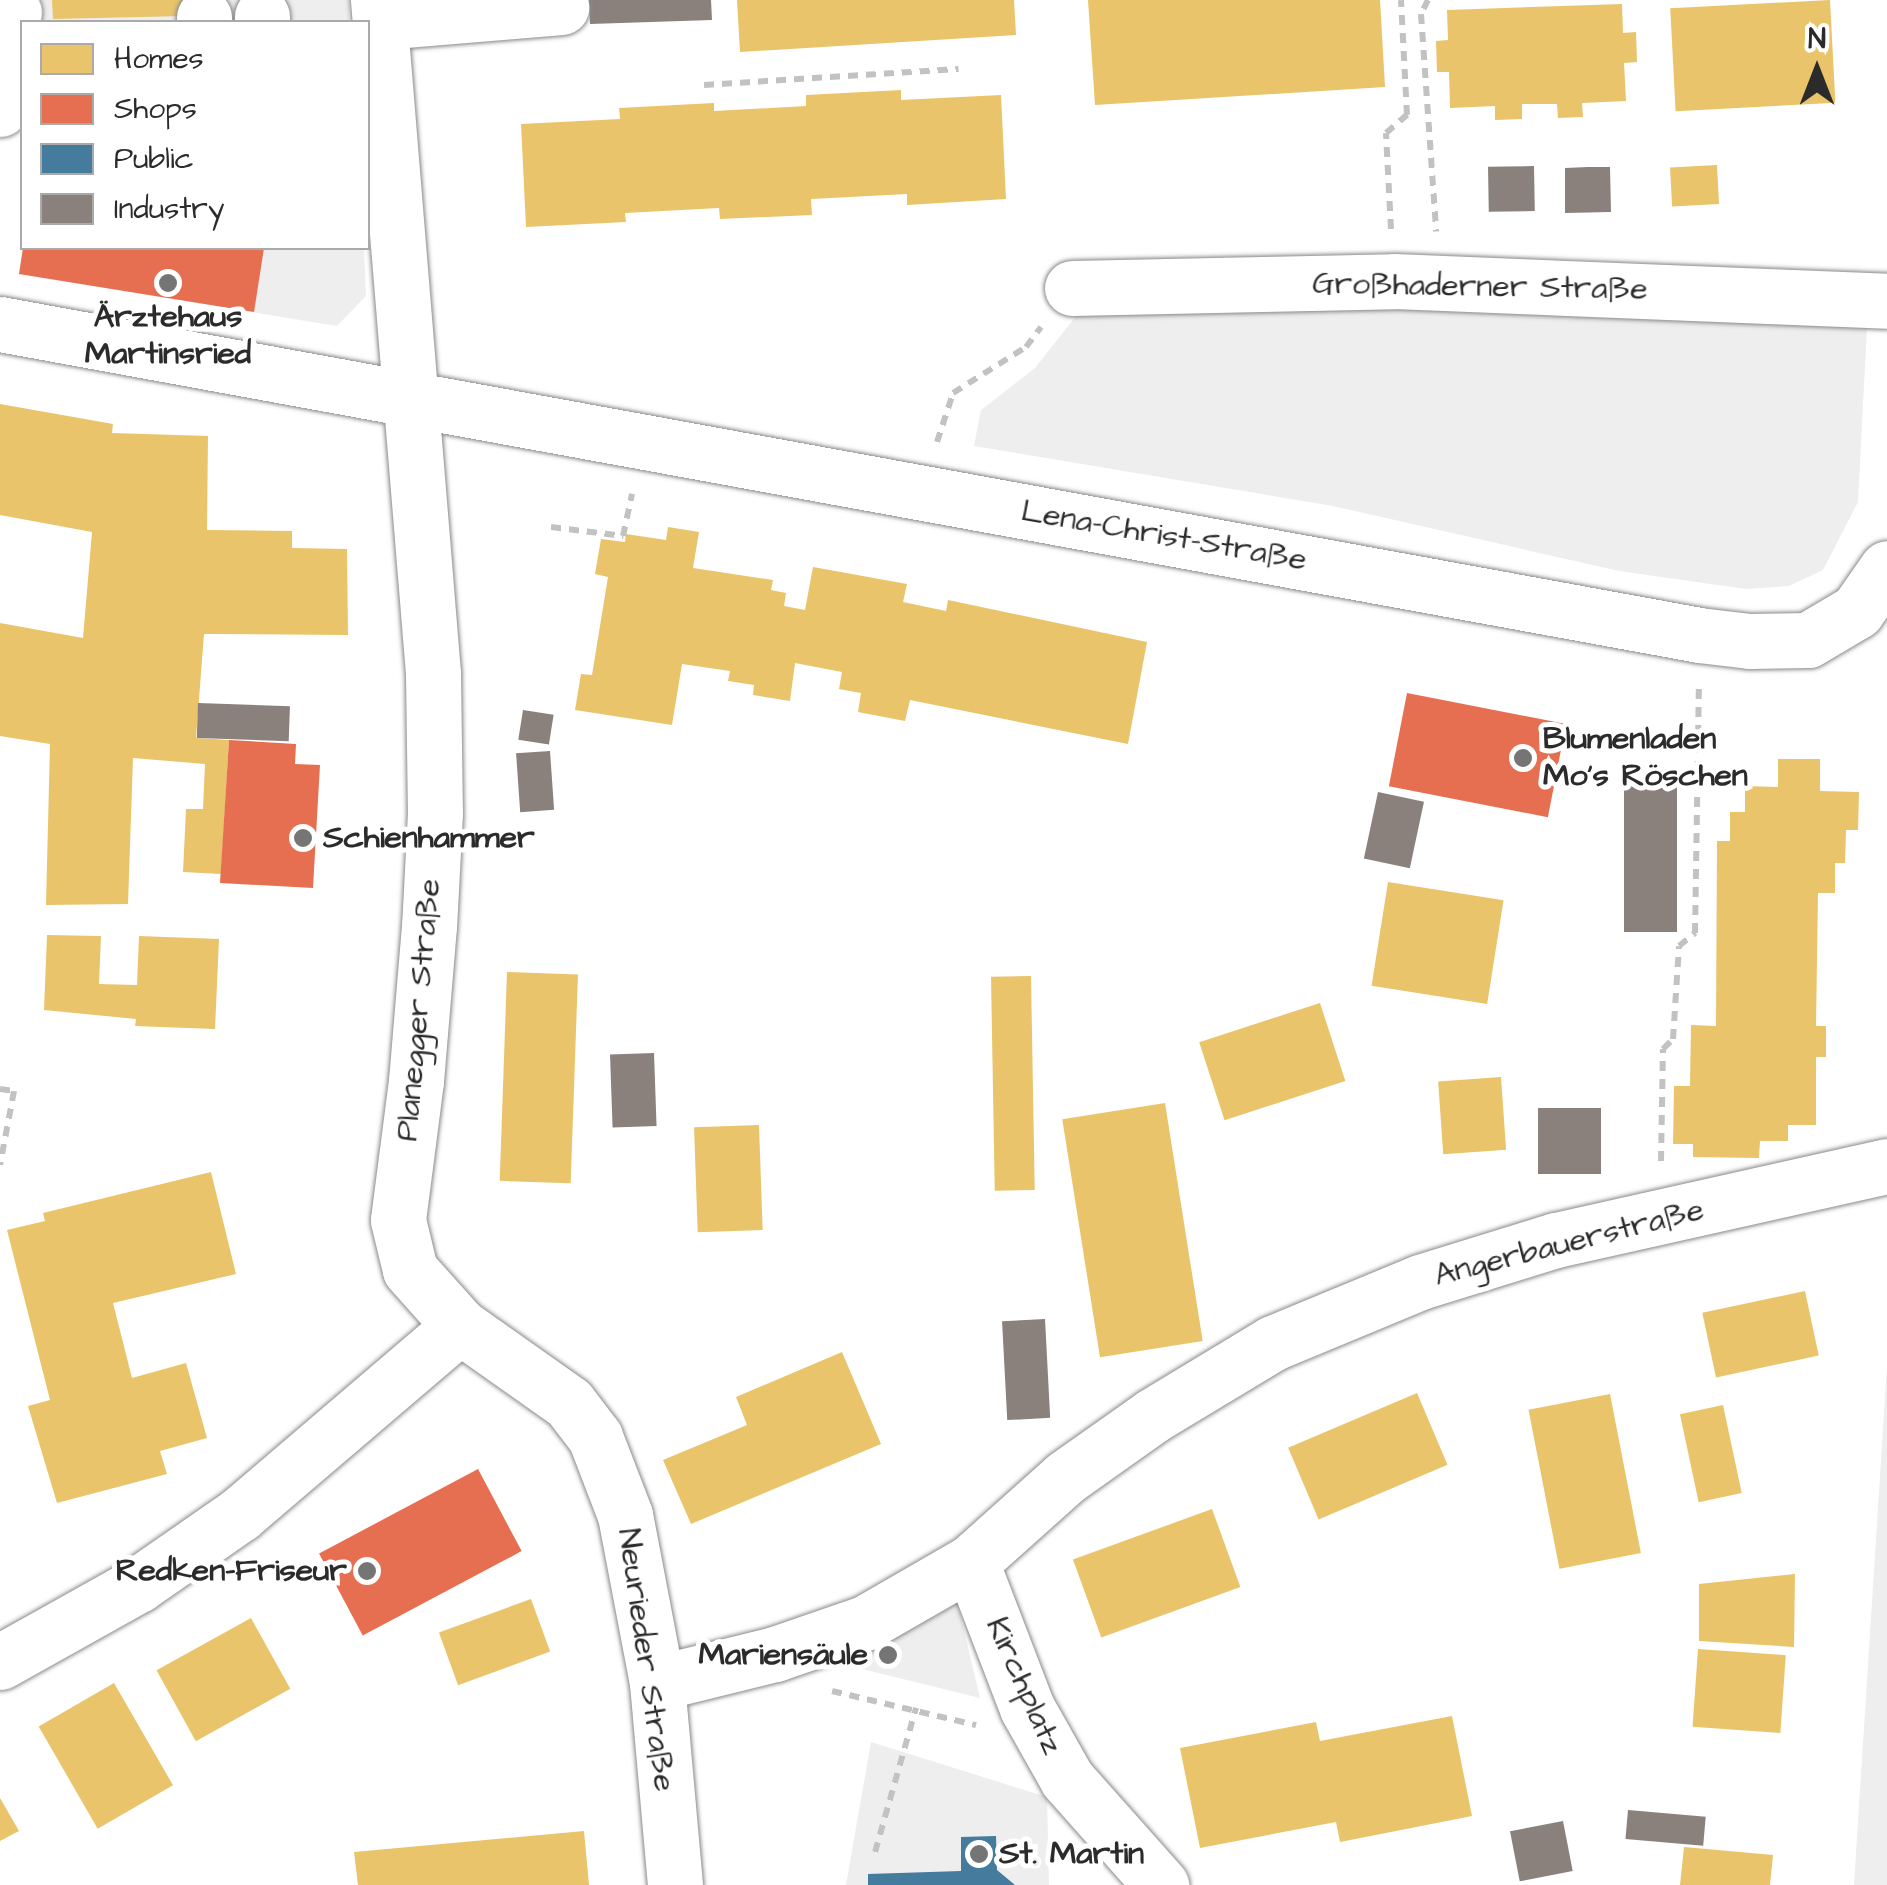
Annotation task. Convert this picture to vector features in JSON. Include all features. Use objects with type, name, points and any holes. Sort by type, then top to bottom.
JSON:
[{"type":"street","points":[[379,11],[561,7]]},
{"type":"street","name":"Planegger Straße","points":[[379,11],[432,657],[435,814],[416,1081],[398,1220],[410,1270],[460,1326]]},
{"type":"street","points":[[7,83],[14,12]]},
{"type":"street","name":"Großhaderner Straße","points":[[1072,288],[1417,282],[1887,302]]},
{"type":"street","name":"Lena-Christ-Straße","points":[[0,324],[1700,635],[1808,640],[1857,610],[1887,568]]},
{"type":"street","name":"Angerbauerstraße","points":[[971,1562],[1066,1477],[1152,1416],[1273,1343],[1420,1282],[1556,1240],[1887,1166]]},
{"type":"street","points":[[0,1662],[138,1585],[240,1514],[460,1326]]},
{"type":"street","name":"Neurieder Straße","points":[[460,1326],[569,1403],[595,1436],[625,1515],[657,1683],[675,1885]]},
{"type":"street","points":[[657,1683],[774,1654],[865,1622],[971,1562]]},
{"type":"street","name":"Kirchplatz","points":[[971,1562],[1027,1708],[1067,1779],[1161,1885]]},
{"type":"path","points":[[1401,0],[1407,114],[1386,133],[1417,282]]},
{"type":"path","points":[[1417,282],[1421,14],[1428,0]]},
{"type":"path","points":[[704,85],[958,69]]},
{"type":"path","points":[[921,491],[953,393],[1026,347],[1072,288]]},
{"type":"path","points":[[551,527],[623,536],[642,444]]},
{"type":"path","points":[[1659,1218],[1663,1049],[1674,1039],[1678,946],[1696,933],[1700,635]]},
{"type":"path","points":[[0,1090],[14,1091],[0,1165]]},
{"type":"path","name":"Kirchplatz","points":[[814,1689],[916,1708],[981,1726]]},
{"type":"path","points":[[875,1852],[916,1708]]},
{"type":"shaded area","points":[[0,0],[349,0],[349,20],[20,20],[20,31],[0,31]]},
{"type":"shaded area","points":[[23,250],[364,250],[366,296],[337,326],[19,274]]},
{"type":"shaded area","points":[[1396,304],[1867,327],[1858,502],[1823,570],[1789,586],[1746,589],[1619,571],[1333,506],[974,446],[981,410],[1035,368],[1080,311]]},
{"type":"shaded area","points":[[1887,1366],[1887,1885],[1854,1885]]},
{"type":"shaded area","points":[[957,1601],[980,1698],[854,1667],[857,1648]]},
{"type":"shaded area","points":[[871,1742],[1047,1797],[1049,1885],[846,1885]]},
{"type":"building: Homes","points":[[52,0],[184,0],[185,16],[53,19]]},
{"type":"building: Homes","points":[[737,0],[1014,0],[1016,35],[740,52]]},
{"type":"building: Homes","points":[[1088,0],[1380,0],[1385,87],[1095,105]]},
{"type":"building: Homes","points":[[1830,0],[1835,103],[1676,111],[1670,8]]},
{"type":"building: Homes","points":[[1622,4],[1623,33],[1636,32],[1637,62],[1624,63],[1626,101],[1582,103],[1583,117],[1558,118],[1557,104],[1522,104],[1522,119],[1495,120],[1495,106],[1450,108],[1449,72],[1437,72],[1436,41],[1448,40],[1447,10]]},
{"type":"building: Homes","points":[[901,90],[901,100],[1001,95],[1006,199],[907,205],[907,194],[811,199],[812,215],[720,219],[719,208],[625,213],[626,222],[526,227],[521,124],[620,119],[619,108],[714,103],[714,111],[806,106],[806,95]]},
{"type":"building: Homes","points":[[1717,165],[1719,204],[1672,206],[1670,167]]},
{"type":"building: Homes","points":[[0,404],[113,424],[112,433],[208,436],[207,530],[292,531],[292,548],[347,549],[348,635],[204,634],[196,738],[229,740],[221,874],[183,872],[186,809],[203,809],[205,764],[133,758],[128,904],[46,905],[50,744],[0,736],[0,623],[83,638],[92,532],[0,515]]},
{"type":"building: Homes","points":[[668,527],[699,532],[693,568],[773,580],[771,590],[786,593],[784,606],[805,610],[813,567],[907,584],[903,602],[946,611],[948,600],[1147,642],[1128,744],[910,700],[905,721],[858,712],[861,693],[839,689],[842,672],[795,663],[790,701],[753,695],[754,685],[728,681],[730,671],[682,664],[672,725],[575,710],[581,674],[592,675],[608,577],[595,574],[601,539],[625,542],[626,534],[666,540]]},
{"type":"building: Homes","points":[[1778,759],[1820,759],[1820,791],[1859,792],[1858,830],[1846,830],[1845,863],[1835,863],[1835,893],[1818,893],[1816,1026],[1826,1026],[1826,1057],[1816,1057],[1816,1125],[1788,1125],[1788,1141],[1760,1141],[1759,1158],[1693,1157],[1693,1144],[1673,1144],[1674,1086],[1690,1086],[1691,1025],[1716,1026],[1717,841],[1730,841],[1730,812],[1745,812],[1745,786],[1778,787]]},
{"type":"building: Homes","points":[[1388,882],[1504,900],[1487,1004],[1372,986]]},
{"type":"building: Homes","points":[[47,935],[101,936],[99,984],[137,985],[139,936],[219,939],[215,1029],[135,1026],[136,1019],[44,1010]]},
{"type":"building: Homes","points":[[507,972],[578,974],[571,1183],[500,1181]]},
{"type":"building: Homes","points":[[1031,976],[1035,1190],[995,1191],[991,977]]},
{"type":"building: Homes","points":[[1320,1003],[1345,1081],[1225,1120],[1199,1042]]},
{"type":"building: Homes","points":[[1501,1077],[1506,1150],[1443,1154],[1438,1081]]},
{"type":"building: Homes","points":[[1165,1103],[1203,1341],[1100,1357],[1062,1119]]},
{"type":"building: Homes","points":[[759,1125],[763,1230],[698,1232],[694,1127]]},
{"type":"building: Homes","points":[[211,1172],[236,1274],[113,1303],[132,1378],[186,1363],[207,1438],[160,1451],[167,1474],[57,1503],[28,1406],[50,1400],[7,1230],[45,1221],[43,1213]]},
{"type":"building: Homes","points":[[1805,1291],[1819,1356],[1716,1377],[1702,1313]]},
{"type":"building: Homes","points":[[842,1352],[881,1444],[691,1524],[663,1460],[747,1425],[736,1397]]},
{"type":"building: Homes","points":[[1417,1393],[1447,1465],[1319,1520],[1288,1448]]},
{"type":"building: Homes","points":[[1610,1394],[1641,1553],[1559,1569],[1529,1410]]},
{"type":"building: Homes","points":[[1723,1405],[1742,1493],[1699,1502],[1680,1414]]},
{"type":"building: Homes","points":[[1212,1509],[1240,1587],[1101,1638],[1073,1560]]},
{"type":"building: Homes","points":[[1795,1574],[1794,1647],[1699,1641],[1699,1584]]},
{"type":"building: Homes","points":[[531,1599],[550,1652],[458,1685],[439,1633]]},
{"type":"building: Homes","points":[[251,1618],[290,1689],[196,1741],[157,1670]]},
{"type":"building: Homes","points":[[1698,1649],[1786,1655],[1780,1733],[1693,1727]]},
{"type":"building: Homes","points":[[114,1683],[173,1785],[98,1829],[39,1726]]},
{"type":"building: Homes","points":[[1452,1716],[1472,1816],[1340,1842],[1336,1822],[1200,1848],[1180,1748],[1316,1722],[1320,1741]]},
{"type":"building: Homes","points":[[0,1798],[19,1831],[0,1841]]},
{"type":"building: Homes","points":[[584,1831],[589,1885],[358,1885],[354,1852]]},
{"type":"building: Homes","points":[[1684,1847],[1773,1855],[1770,1885],[1680,1885]]},
{"type":"building: Shops","name":"Ärztehaus Martinsried","points":[[23,250],[264,250],[254,312],[19,274]]},
{"type":"building: Shops","points":[[1407,693],[1566,724],[1548,817],[1389,786]]},
{"type":"building: Shops","points":[[229,740],[296,744],[295,764],[320,765],[313,888],[220,883]]},
{"type":"building: Shops","points":[[478,1469],[522,1551],[363,1636],[319,1554]]},
{"type":"building: Public","name":"St. Martin","points":[[996,1836],[997,1870],[1015,1885],[868,1885],[868,1874],[961,1871],[961,1837]]},
{"type":"building: Industry","points":[[589,0],[711,0],[712,20],[590,24]]},
{"type":"building: Industry","points":[[1534,166],[1535,211],[1489,212],[1488,167]]},
{"type":"building: Industry","points":[[1610,167],[1611,212],[1565,213],[1565,168]]},
{"type":"building: Industry","points":[[198,703],[290,706],[289,741],[197,738]]},
{"type":"building: Industry","points":[[523,710],[554,715],[549,744],[518,740]]},
{"type":"building: Industry","points":[[550,751],[554,810],[520,812],[516,753]]},
{"type":"building: Industry","points":[[1624,781],[1677,781],[1677,932],[1624,932]]},
{"type":"building: Industry","points":[[1378,792],[1424,802],[1410,868],[1364,859]]},
{"type":"building: Industry","points":[[654,1053],[657,1126],[613,1127],[610,1055]]},
{"type":"building: Industry","points":[[1538,1108],[1601,1108],[1601,1174],[1538,1174]]},
{"type":"building: Industry","points":[[1045,1319],[1050,1418],[1007,1420],[1002,1321]]},
{"type":"building: Industry","points":[[1628,1810],[1706,1817],[1703,1846],[1625,1839]]},
{"type":"building: Industry","points":[[1563,1821],[1573,1871],[1520,1881],[1510,1831]]},
{"type":"place","name":"Ärztehaus Martinsried","points":[[168,283]]},
{"type":"place","name":"Blumenladen Mo's Röschen","points":[[1523,758]]},
{"type":"place","name":"Schienhammer","points":[[303,838]]},
{"type":"place","name":"Redken-Friseur","points":[[367,1571]]},
{"type":"place","name":"Mariensäule","points":[[888,1655]]},
{"type":"place","name":"St. Martin","points":[[979,1854]]}]
